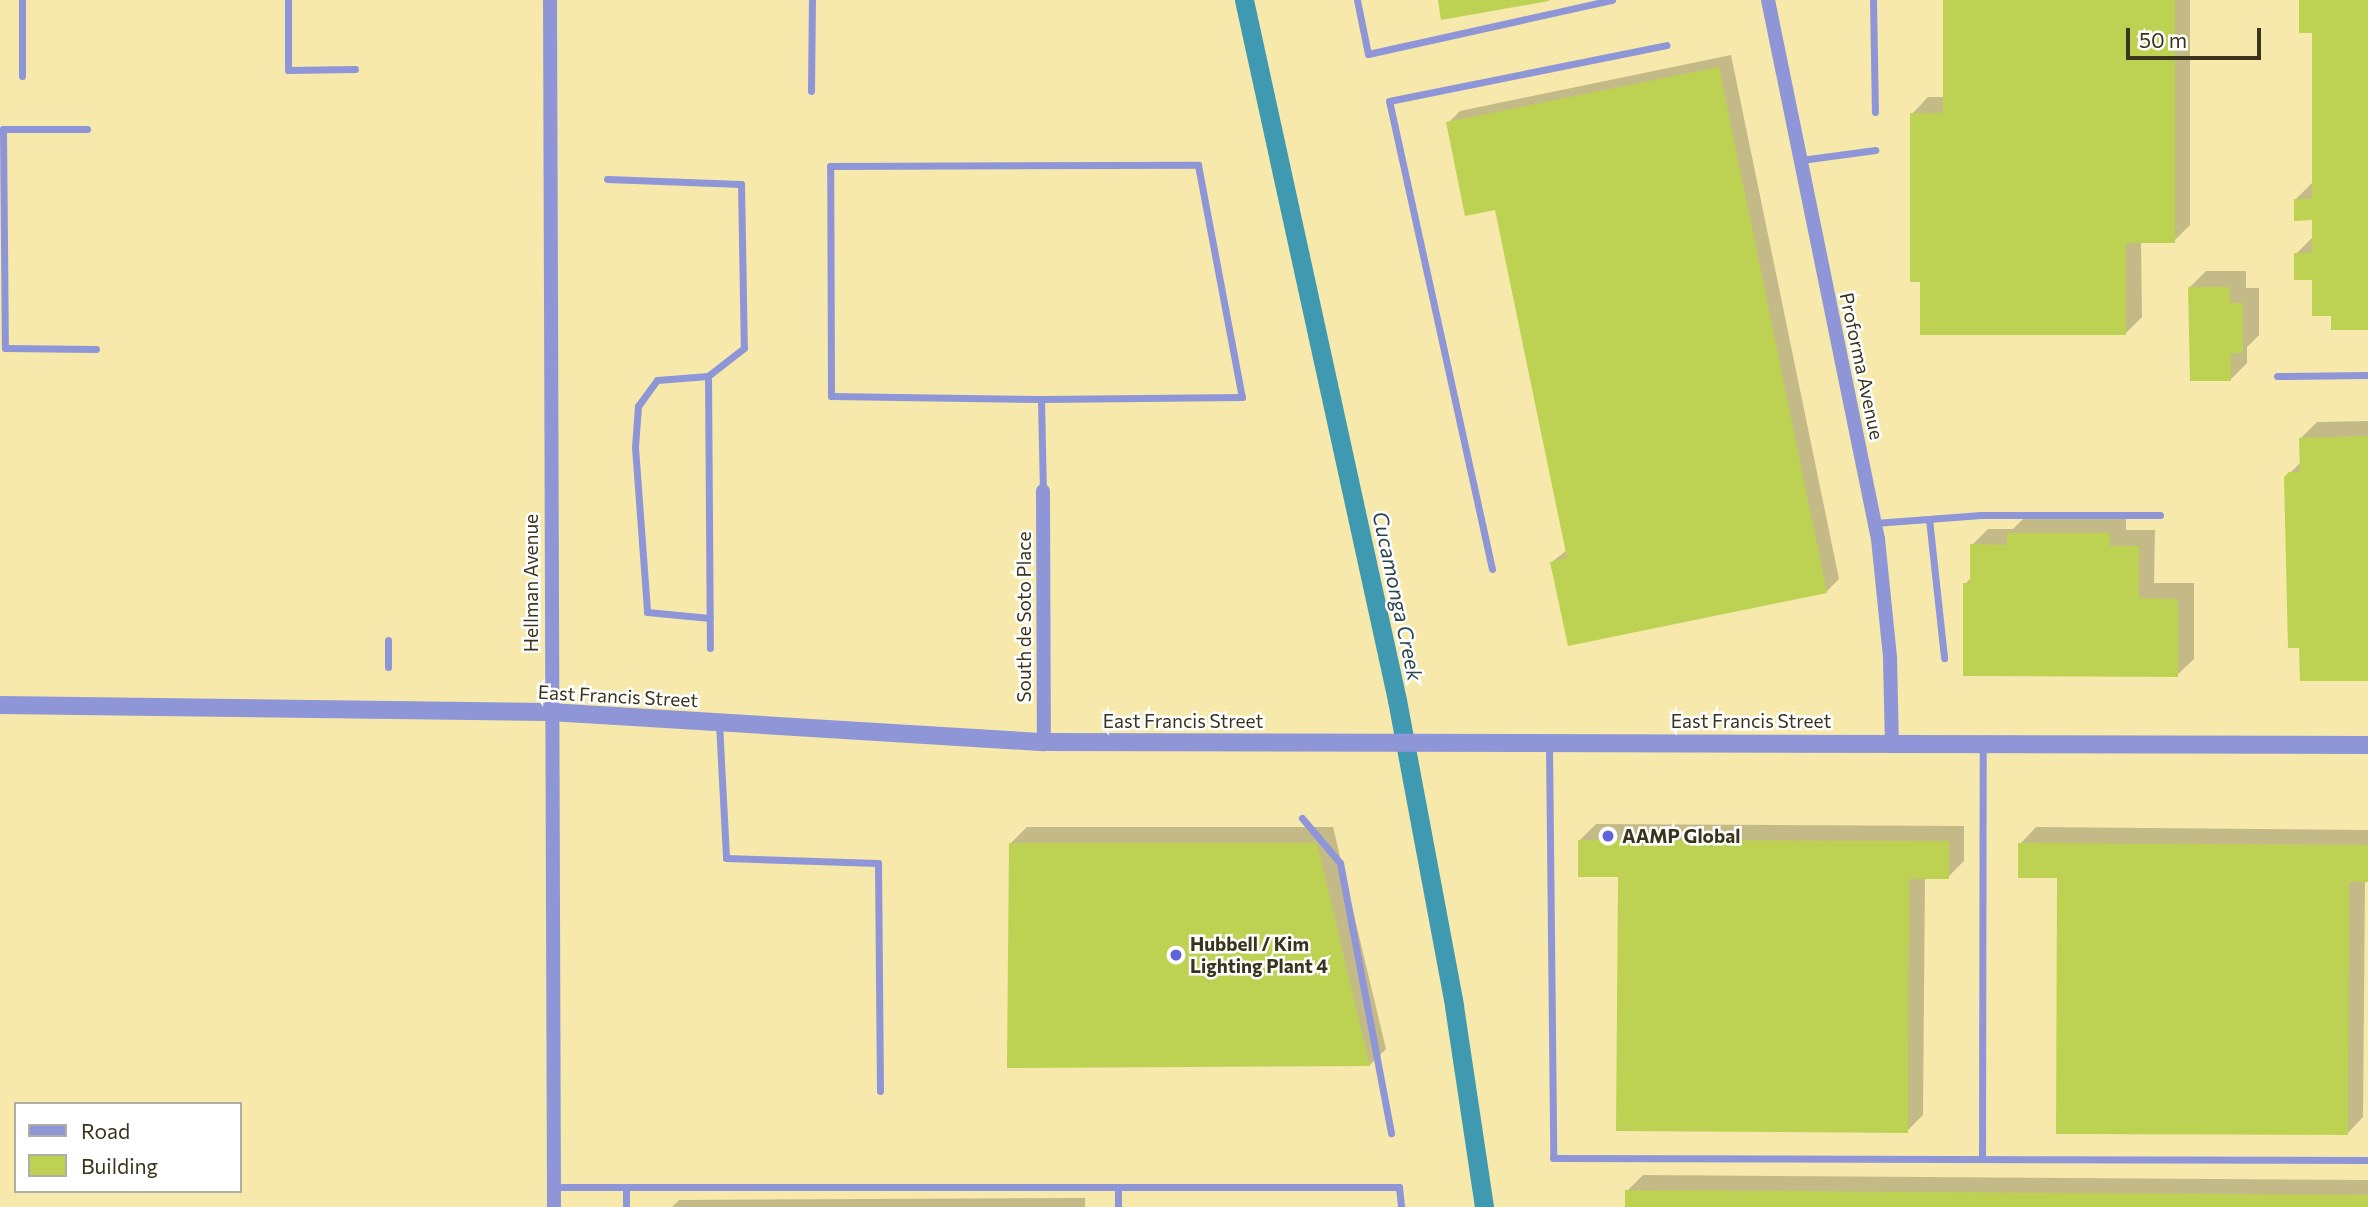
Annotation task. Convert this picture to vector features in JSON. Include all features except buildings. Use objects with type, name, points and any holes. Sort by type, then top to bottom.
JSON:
[{"type":"street","name":"Hellman Avenue","points":[[550,0],[554,1207]]},
{"type":"street","name":"Proforma Avenue","points":[[1768,0],[1875,523],[1890,658],[1892,743]]},
{"type":"street","name":"South de Soto Place","points":[[1043,491],[1044,742]]},
{"type":"street","name":"East Francis Street","points":[[0,705],[551,712],[1044,742],[2368,745]]},
{"type":"lane","points":[[22,0],[22,76]]},
{"type":"lane","points":[[288,0],[288,70],[355,69]]},
{"type":"lane","points":[[811,91],[812,0]]},
{"type":"lane","points":[[1357,0],[1368,54],[1612,0]]},
{"type":"lane","points":[[1873,0],[1875,112]]},
{"type":"lane","points":[[1492,569],[1389,101],[1666,45]]},
{"type":"lane","points":[[88,129],[3,129],[5,348],[96,349]]},
{"type":"lane","points":[[1801,160],[1875,149]]},
{"type":"lane","points":[[1198,165],[1242,397],[1041,399],[831,396],[830,166],[1198,165]]},
{"type":"lane","points":[[607,179],[741,184],[744,348],[708,376],[657,380],[638,407],[635,447],[647,612],[709,618]]},
{"type":"lane","points":[[2277,376],[2368,375]]},
{"type":"lane","points":[[708,376],[710,648]]},
{"type":"lane","points":[[1041,399],[1043,491]]},
{"type":"lane","points":[[1875,523],[1981,515],[2160,515]]},
{"type":"lane","points":[[1929,519],[1944,658]]},
{"type":"lane","points":[[388,640],[388,667]]},
{"type":"lane","points":[[719,722],[726,858],[878,863],[880,1091]]},
{"type":"lane","points":[[1549,742],[1553,1158],[2368,1160]]},
{"type":"lane","points":[[1982,1159],[1983,743]]},
{"type":"lane","points":[[1302,818],[1340,863],[1391,1133]]},
{"type":"lane","points":[[554,1187],[1118,1189],[1399,1186],[1401,1207]]},
{"type":"lane","points":[[626,1187],[626,1207]]},
{"type":"lane","points":[[1118,1189],[1118,1207]]},
{"type":"waterway","name":"Cucamonga Creek","points":[[1244,0],[1397,700],[1454,1006],[1484,1207]]},
{"type":"place","name":"AAMP Global","points":[[1608,836]]},
{"type":"place","name":"Hubbell / Kim Lighting Plant 4","points":[[1176,955]]}]
